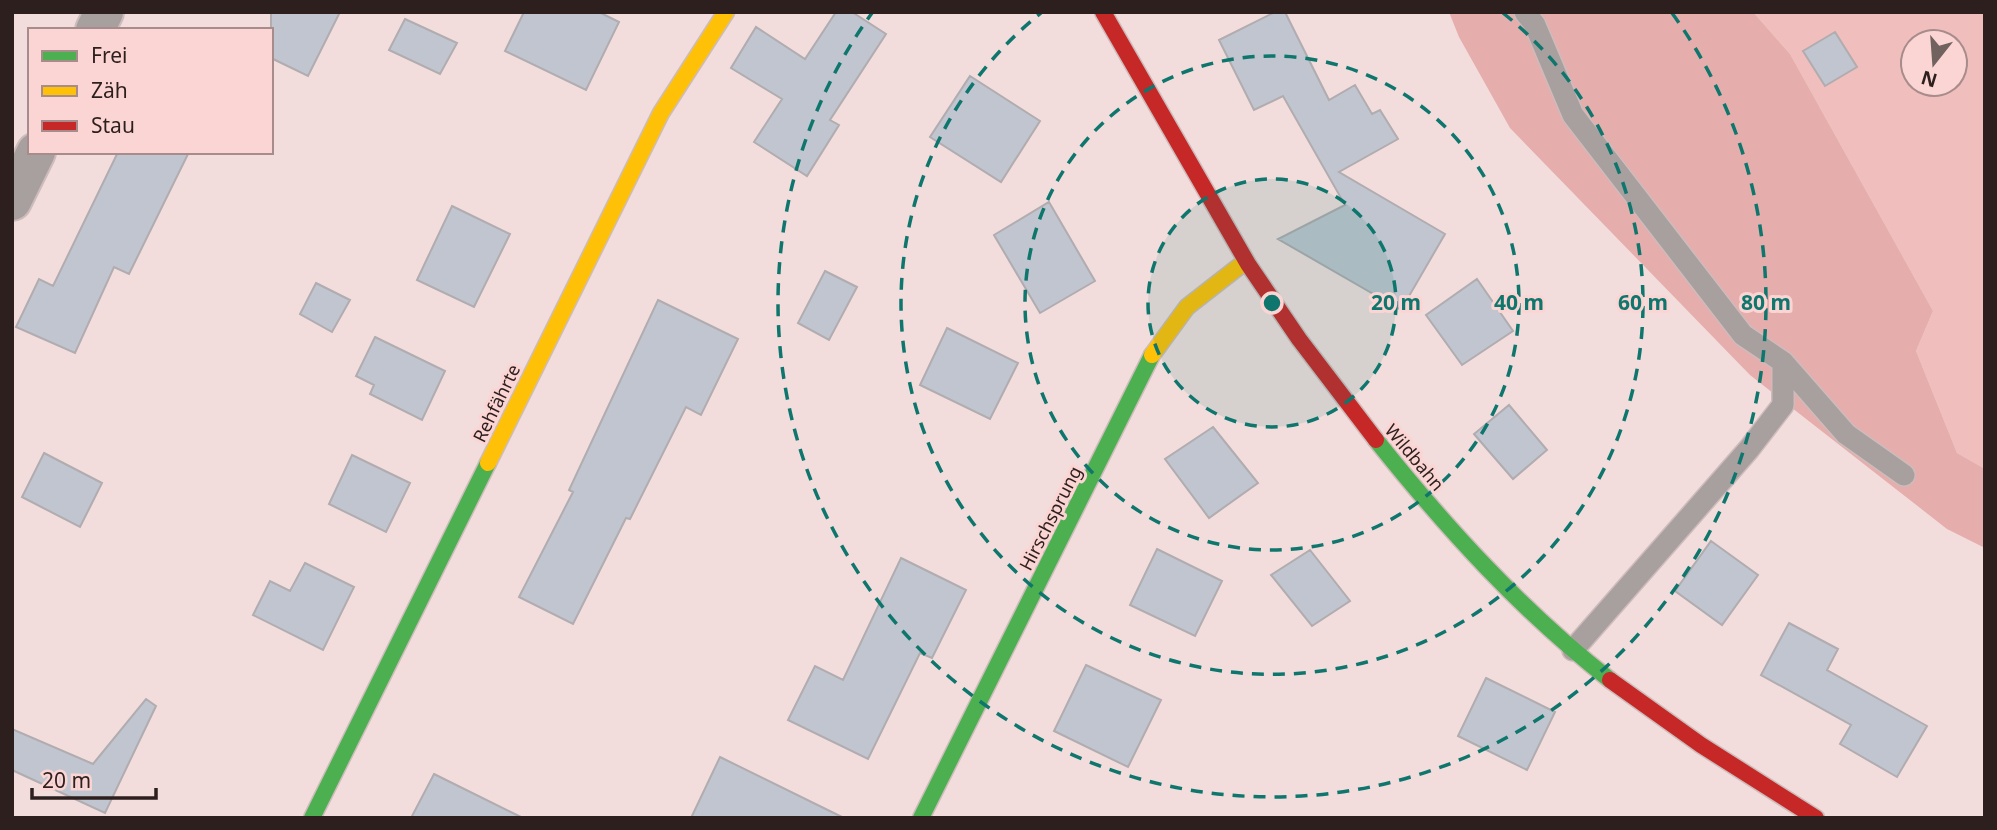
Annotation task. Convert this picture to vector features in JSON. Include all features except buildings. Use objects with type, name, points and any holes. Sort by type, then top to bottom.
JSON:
[{"type":"street","points":[[96,28],[104,12]]},
{"type":"street","name":"Rehfährte","points":[[312,818],[661,113],[726,12]]},
{"type":"street","name":"Wildbahn","points":[[1103,12],[1246,261],[1274,304],[1389,457],[1482,566],[1573,650],[1692,740],[1816,818]]},
{"type":"street","points":[[12,201],[35,154]]},
{"type":"street","name":"Hirschsprung","points":[[921,818],[1156,348],[1187,307],[1246,261]]},
{"type":"lane","points":[[1525,12],[1535,25],[1573,115],[1743,335],[1783,362],[1846,434],[1904,475]]},
{"type":"lane","points":[[1573,650],[1749,449],[1783,405],[1783,362]]},
{"type":"shaded area","points":[[1449,12],[1753,12],[1790,54],[1933,311],[1916,351],[1957,453],[1985,469],[1985,548],[1947,529],[1750,375],[1510,128],[1459,37]]},
{"type":"shaded area","points":[[1753,12],[1982,12],[1985,15],[1985,469],[1957,453],[1916,351],[1933,311],[1790,54]]},
{"type":"traffic: fast","points":[[921,818],[1152,355]]},
{"type":"traffic: fast","points":[[1376,440],[1486,567],[1546,625],[1610,680]]},
{"type":"traffic: fast","points":[[312,818],[488,463]]},
{"type":"traffic: slow","points":[[488,463],[661,113],[726,12]]},
{"type":"traffic: slow","points":[[1152,355],[1187,307],[1246,261]]},
{"type":"traffic: jam","points":[[1103,12],[1248,264],[1299,339],[1376,440]]},
{"type":"traffic: jam","points":[[1610,680],[1701,745],[1816,818]]}]
